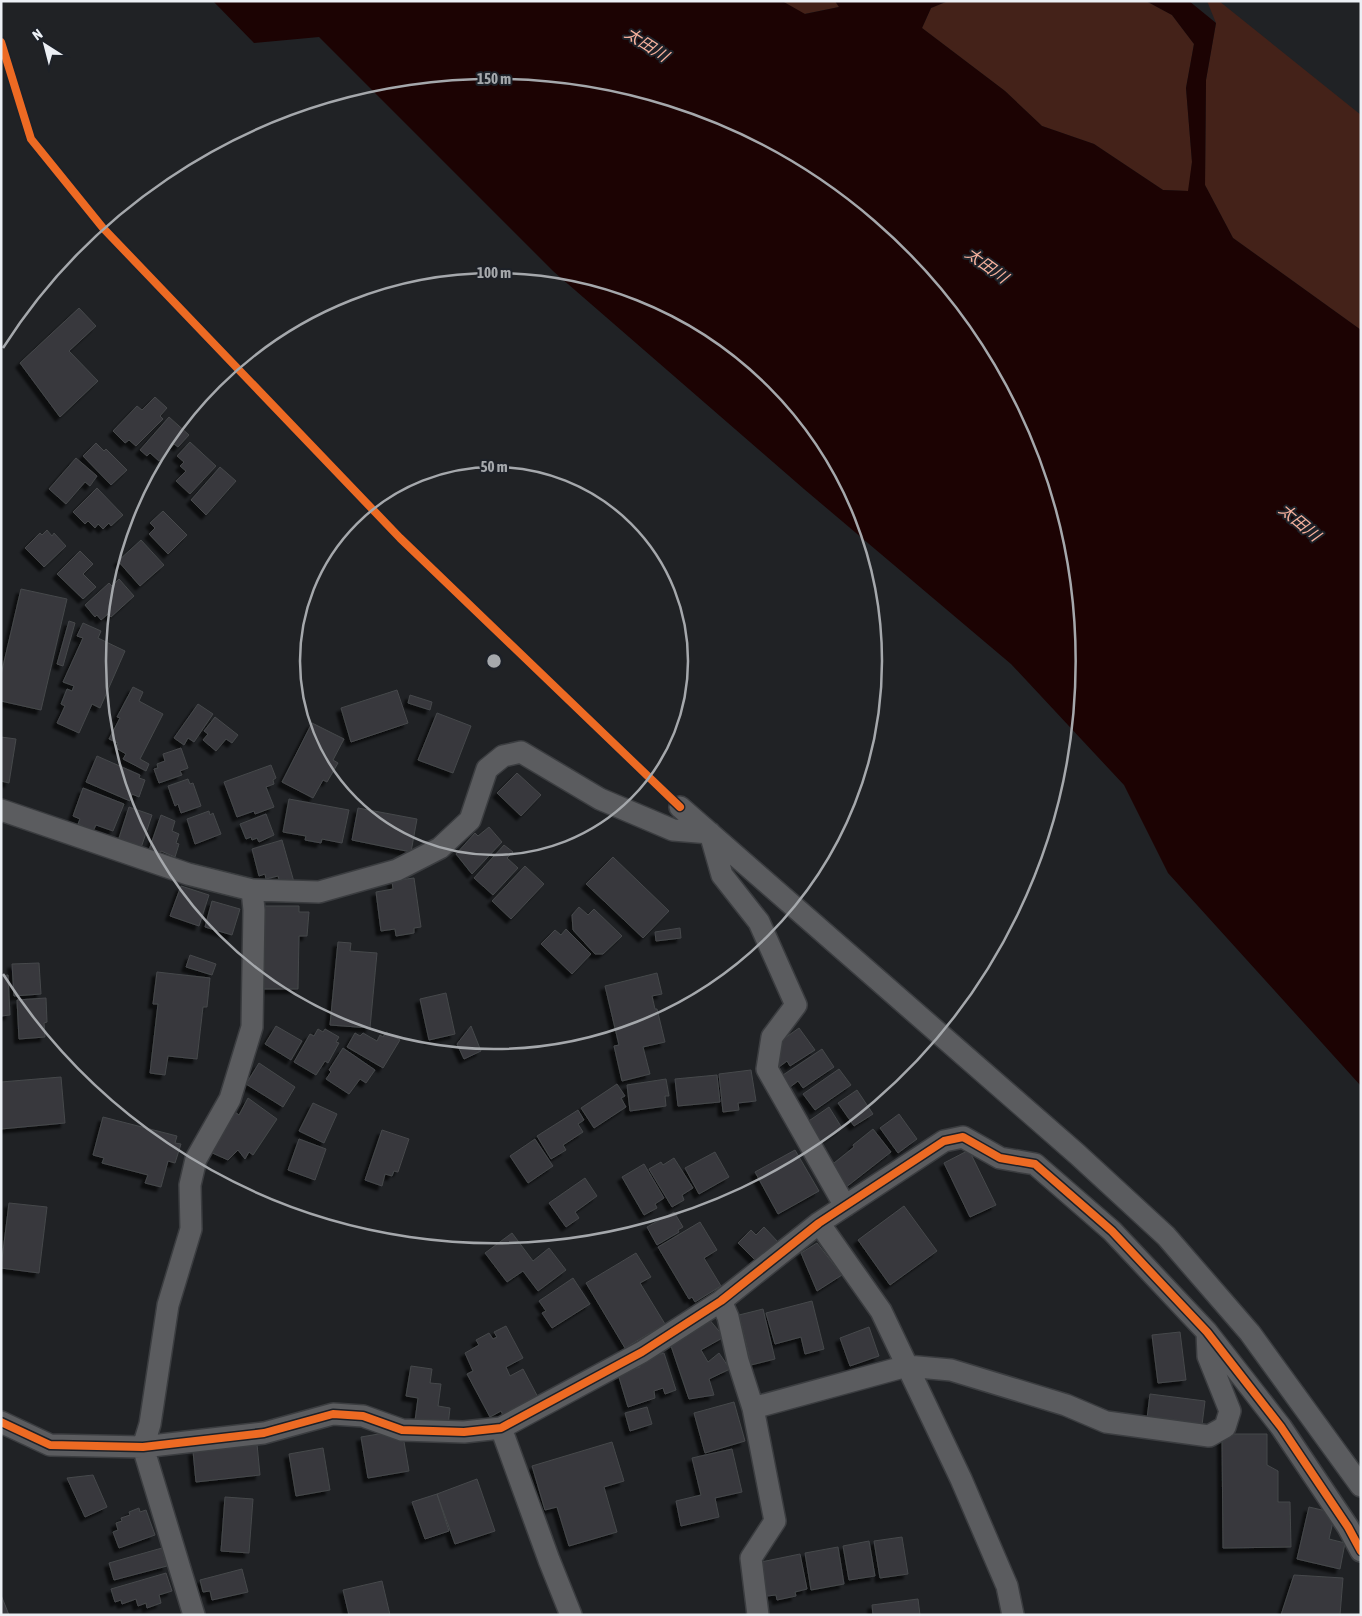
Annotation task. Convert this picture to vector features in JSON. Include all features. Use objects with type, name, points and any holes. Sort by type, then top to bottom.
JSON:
[{"type":"street","points":[[1,810],[188,874],[252,890],[319,892],[398,870],[440,848],[470,820],[487,769],[503,756],[521,752],[600,799],[673,830],[710,833]]},
{"type":"street","points":[[680,807],[1077,1154],[1166,1236],[1250,1333],[1361,1486]]},
{"type":"street","points":[[710,833],[722,875],[758,922],[796,1005],[772,1037],[767,1069],[844,1206]]},
{"type":"street","points":[[194,1615],[143,1447],[150,1424],[168,1305],[191,1229],[190,1185],[196,1159],[230,1099],[252,1027],[254,910],[252,890]]},
{"type":"street","points":[[1,1422],[50,1446],[143,1447],[264,1433],[333,1414],[363,1416],[402,1430],[464,1432],[501,1428],[642,1352],[721,1301],[819,1223],[844,1206],[944,1141],[964,1136],[1000,1158],[1035,1164],[1112,1231],[1207,1332],[1280,1427],[1348,1527],[1361,1551]]},
{"type":"street","points":[[819,1223],[881,1311],[961,1479],[1003,1577],[1012,1615]]},
{"type":"street","points":[[721,1301],[728,1317],[738,1361],[753,1408],[775,1522],[751,1558],[758,1615]]},
{"type":"street","points":[[753,1408],[907,1366],[951,1370],[1066,1405],[1106,1422],[1209,1436],[1226,1427],[1230,1411],[1208,1356],[1207,1332]]},
{"type":"street","points":[[501,1428],[548,1560],[571,1615]]},
{"type":"shaded area","points":[[782,1],[835,1],[839,7],[804,14]]},
{"type":"shaded area","points":[[948,1],[1146,1],[1172,15],[1194,44],[1186,88],[1192,162],[1189,191],[1163,190],[1094,144],[1042,126],[1005,91],[922,28],[931,8]]},
{"type":"shaded area","points":[[1207,1],[1219,1],[1361,115],[1361,330],[1233,238],[1205,185],[1206,80],[1216,23]]},
{"type":"water","name":"太田川","points":[[213,1],[782,1],[805,14],[839,7],[835,1],[948,1],[931,8],[922,28],[1005,91],[1042,126],[1094,144],[1163,190],[1188,191],[1192,162],[1186,88],[1194,44],[1172,15],[1146,1],[1189,1],[1216,23],[1206,80],[1205,185],[1233,238],[1361,330],[1361,1086],[1168,873],[1124,785],[1011,664],[804,489],[553,271],[319,37],[254,43]]},
{"type":"building","points":[[79,308],[96,326],[69,351],[98,381],[60,417],[20,363]]},
{"type":"building","points":[[155,397],[167,408],[160,416],[163,419],[136,446],[129,440],[125,443],[113,431],[137,406],[142,410]]},
{"type":"building","points":[[169,417],[189,435],[178,447],[174,444],[159,461],[150,453],[147,456],[140,450]]},
{"type":"building","points":[[190,442],[216,466],[190,494],[176,481],[186,471],[180,466],[184,462],[177,456]]},
{"type":"building","points":[[96,443],[104,451],[106,449],[127,470],[111,485],[83,456]]},
{"type":"building","points":[[76,458],[97,476],[90,486],[85,482],[66,504],[49,489]]},
{"type":"building","points":[[220,467],[236,481],[206,515],[191,500]]},
{"type":"building","points":[[97,488],[123,515],[111,526],[109,523],[103,529],[98,524],[95,528],[88,521],[85,524],[73,512]]},
{"type":"building","points":[[163,511],[187,535],[168,554],[149,534],[155,528],[150,523]]},
{"type":"building","points":[[47,530],[52,536],[54,533],[66,546],[44,567],[25,548],[40,533],[42,535]]},
{"type":"building","points":[[141,540],[164,565],[140,586],[118,561]]},
{"type":"building","points":[[80,551],[93,564],[83,574],[96,587],[83,599],[57,574]]},
{"type":"building","points":[[119,579],[134,596],[111,617],[108,614],[101,620],[97,615],[95,617],[85,605],[109,583],[112,586]]},
{"type":"building","points":[[21,589],[67,599],[41,710],[1,701],[1,675]]},
{"type":"building","points":[[69,621],[75,623],[63,666],[57,664]]},
{"type":"building","points":[[83,623],[101,631],[98,638],[125,651],[100,708],[92,704],[79,733],[57,723],[65,706],[61,704],[67,689],[72,691],[74,686],[63,682],[83,638],[77,636]]},
{"type":"building","points":[[133,687],[143,692],[139,701],[163,714],[140,759],[149,764],[146,771],[123,759],[126,754],[116,748],[118,743],[109,739],[120,718],[117,717]]},
{"type":"building","points":[[397,690],[408,723],[351,742],[341,708]]},
{"type":"building","points":[[410,695],[432,702],[430,710],[408,703]]},
{"type":"building","points":[[198,704],[213,714],[194,742],[188,738],[184,745],[174,738]]},
{"type":"building","points":[[437,713],[471,726],[453,773],[418,760]]},
{"type":"building","points":[[215,717],[238,735],[232,743],[226,739],[216,751],[203,740],[208,734],[204,731]]},
{"type":"building","points":[[312,723],[344,739],[333,760],[338,763],[327,782],[323,780],[313,798],[282,782]]},
{"type":"building","points":[[1,737],[16,739],[9,783],[1,781]]},
{"type":"building","points":[[181,748],[188,768],[180,771],[182,775],[159,783],[154,769],[158,768],[157,764],[165,761],[163,754]]},
{"type":"building","points":[[97,756],[140,775],[139,778],[145,780],[139,797],[132,794],[130,801],[86,782]]},
{"type":"building","points":[[271,765],[276,778],[273,780],[274,784],[266,787],[274,807],[255,814],[254,811],[237,817],[224,782]]},
{"type":"building","points":[[517,773],[541,795],[521,816],[497,793]]},
{"type":"building","points":[[188,779],[190,784],[193,783],[201,806],[181,813],[178,804],[175,806],[168,786]]},
{"type":"building","points":[[83,788],[124,804],[113,831],[96,825],[93,831],[78,824],[80,819],[73,816]]},
{"type":"building","points":[[289,799],[349,810],[342,843],[322,839],[321,843],[305,840],[306,836],[283,832]]},
{"type":"building","points":[[129,807],[152,815],[141,848],[118,841]]},
{"type":"building","points":[[358,808],[417,819],[411,852],[352,840]]},
{"type":"building","points":[[209,811],[210,815],[213,813],[221,834],[195,844],[187,819]]},
{"type":"building","points":[[266,814],[274,835],[259,842],[257,838],[252,840],[251,837],[246,839],[240,824]]},
{"type":"building","points":[[161,815],[175,821],[172,831],[179,834],[176,843],[179,844],[175,857],[161,851],[159,857],[148,853]]},
{"type":"building","points":[[489,827],[502,842],[472,874],[456,854],[475,833],[478,836]]},
{"type":"building","points":[[282,840],[294,882],[281,886],[278,876],[266,879],[265,874],[259,876],[252,849]]},
{"type":"building","points":[[504,845],[513,852],[507,858],[518,868],[493,895],[474,878]]},
{"type":"building","points":[[613,857],[669,911],[643,938],[586,884]]},
{"type":"building","points":[[525,866],[544,884],[511,919],[492,901]]},
{"type":"building","points":[[414,878],[421,927],[414,928],[414,933],[396,936],[395,929],[381,931],[376,892],[393,889],[392,881]]},
{"type":"building","points":[[181,886],[209,895],[199,926],[170,916]]},
{"type":"building","points":[[212,901],[240,909],[232,935],[205,927]]},
{"type":"building","points":[[261,906],[299,906],[299,912],[309,912],[307,936],[299,936],[298,989],[260,989]]},
{"type":"building","points":[[579,907],[588,915],[594,909],[622,936],[603,954],[595,954],[573,930],[572,915]]},
{"type":"building","points":[[680,928],[681,938],[656,941],[655,932]]},
{"type":"building","points":[[566,929],[591,954],[572,974],[541,944],[555,930],[561,935]]},
{"type":"building","points":[[338,942],[351,943],[350,951],[377,953],[370,1028],[330,1025]]},
{"type":"building","points":[[190,955],[216,964],[212,975],[186,967]]},
{"type":"building","points":[[39,963],[41,994],[14,996],[12,964]]},
{"type":"building","points":[[157,972],[210,978],[207,1007],[203,1007],[197,1059],[168,1056],[165,1075],[150,1073],[158,1004],[153,1004]]},
{"type":"building","points":[[657,973],[662,994],[652,996],[665,1042],[643,1047],[650,1074],[622,1081],[614,1046],[619,1045],[605,986]]},
{"type":"building","points":[[8,975],[10,1015],[1,1016],[1,976]]},
{"type":"building","points":[[446,993],[455,1034],[429,1040],[420,999]]},
{"type":"building","points":[[46,998],[47,1022],[44,1023],[45,1037],[19,1039],[17,1000]]},
{"type":"building","points":[[276,1026],[302,1041],[291,1060],[265,1044]]},
{"type":"building","points":[[471,1026],[481,1051],[464,1059],[457,1044]]},
{"type":"building","points":[[799,1028],[815,1050],[790,1066],[787,1061],[779,1067],[772,1058],[775,1045]]},
{"type":"building","points":[[318,1029],[323,1032],[325,1029],[339,1037],[336,1042],[339,1043],[328,1063],[325,1061],[316,1075],[294,1062],[310,1034],[314,1036]]},
{"type":"building","points":[[386,1032],[400,1040],[383,1068],[347,1047],[355,1033],[360,1036],[363,1033],[377,1041],[380,1035],[383,1037]]},
{"type":"building","points":[[343,1048],[375,1070],[366,1083],[360,1079],[349,1094],[326,1079],[331,1072],[329,1070]]},
{"type":"building","points":[[822,1049],[834,1067],[803,1088],[798,1081],[785,1091],[777,1079]]},
{"type":"building","points":[[259,1063],[295,1087],[283,1107],[246,1084]]},
{"type":"building","points":[[839,1069],[851,1085],[815,1110],[803,1094]]},
{"type":"building","points":[[751,1070],[756,1101],[738,1103],[739,1110],[723,1112],[719,1074]]},
{"type":"building","points":[[717,1075],[720,1102],[678,1106],[675,1079]]},
{"type":"building","points":[[61,1077],[65,1123],[1,1129],[1,1082]]},
{"type":"building","points":[[666,1079],[669,1096],[665,1096],[666,1106],[630,1111],[627,1085]]},
{"type":"building","points":[[617,1084],[625,1096],[621,1098],[626,1107],[594,1128],[581,1108]]},
{"type":"building","points":[[857,1090],[873,1114],[854,1126],[838,1103]]},
{"type":"building","points":[[248,1098],[277,1119],[253,1155],[249,1152],[245,1159],[238,1150],[228,1160],[208,1151],[235,1112],[239,1115]]},
{"type":"building","points":[[313,1103],[337,1114],[324,1143],[299,1131]]},
{"type":"building","points":[[829,1107],[842,1128],[817,1145],[803,1125]]},
{"type":"building","points":[[578,1110],[584,1120],[578,1124],[583,1132],[563,1145],[566,1150],[551,1159],[537,1136]]},
{"type":"building","points":[[899,1114],[917,1139],[898,1153],[880,1128]]},
{"type":"building","points":[[103,1117],[177,1136],[175,1143],[181,1144],[175,1163],[168,1161],[161,1187],[145,1183],[148,1175],[102,1163],[104,1158],[93,1155]]},
{"type":"building","points":[[873,1129],[891,1152],[845,1188],[829,1167]]},
{"type":"building","points":[[382,1130],[409,1139],[398,1172],[394,1171],[392,1176],[385,1174],[382,1186],[365,1180]]},
{"type":"building","points":[[299,1139],[326,1149],[315,1180],[288,1170]]},
{"type":"building","points":[[535,1139],[553,1166],[528,1183],[510,1156]]},
{"type":"building","points":[[795,1150],[819,1191],[778,1214],[755,1172]]},
{"type":"building","points":[[969,1150],[996,1205],[970,1217],[944,1163]]},
{"type":"building","points":[[715,1152],[729,1177],[699,1194],[685,1168]]},
{"type":"building","points":[[674,1158],[693,1188],[682,1195],[684,1200],[672,1207],[649,1169],[661,1162],[663,1165]]},
{"type":"building","points":[[644,1164],[664,1198],[655,1204],[657,1208],[644,1215],[622,1177]]},
{"type":"building","points":[[585,1178],[597,1196],[575,1212],[579,1218],[566,1227],[549,1203]]},
{"type":"building","points":[[9,1203],[47,1207],[39,1273],[1,1268]]},
{"type":"building","points":[[904,1206],[937,1251],[890,1285],[858,1240]]},
{"type":"building","points":[[674,1212],[683,1227],[678,1230],[679,1232],[657,1245],[647,1227]]},
{"type":"building","points":[[700,1222],[717,1250],[704,1258],[721,1286],[695,1302],[692,1297],[689,1299],[658,1247]]},
{"type":"building","points":[[764,1227],[778,1242],[757,1262],[738,1243],[751,1230],[756,1235]]},
{"type":"building","points":[[512,1233],[533,1261],[549,1248],[566,1270],[538,1291],[523,1271],[507,1282],[485,1253]]},
{"type":"building","points":[[817,1243],[842,1275],[817,1291],[801,1253]]},
{"type":"building","points":[[636,1253],[651,1277],[640,1283],[665,1324],[625,1348],[586,1283]]},
{"type":"building","points":[[573,1278],[590,1304],[552,1328],[542,1313],[546,1311],[539,1301]]},
{"type":"building","points":[[812,1301],[824,1349],[805,1354],[801,1337],[775,1344],[766,1313]]},
{"type":"building","points":[[763,1309],[775,1359],[751,1365],[739,1315]]},
{"type":"building","points":[[708,1318],[724,1337],[701,1350],[708,1362],[719,1353],[730,1369],[709,1379],[714,1395],[689,1399],[670,1343]]},
{"type":"building","points":[[506,1326],[523,1358],[506,1367],[510,1376],[523,1369],[540,1401],[505,1419],[501,1411],[490,1417],[467,1374],[473,1371],[465,1353],[479,1345],[476,1340],[489,1333],[493,1339],[497,1337],[494,1332]]},
{"type":"building","points":[[869,1327],[879,1356],[850,1366],[840,1338]]},
{"type":"building","points":[[1180,1332],[1186,1380],[1158,1383],[1152,1335]]},
{"type":"building","points":[[664,1353],[676,1390],[665,1394],[663,1388],[654,1391],[655,1398],[628,1407],[618,1374],[640,1367],[638,1361]]},
{"type":"building","points":[[411,1366],[432,1369],[430,1383],[441,1384],[438,1406],[450,1408],[448,1426],[415,1421],[418,1398],[406,1396]]},
{"type":"building","points":[[1150,1394],[1205,1401],[1202,1425],[1147,1419]]},
{"type":"building","points":[[734,1402],[745,1441],[705,1453],[694,1413]]},
{"type":"building","points":[[647,1407],[652,1424],[630,1431],[625,1413]]},
{"type":"building","points":[[402,1430],[409,1471],[368,1478],[361,1437]]},
{"type":"building","points":[[1222,1434],[1267,1434],[1267,1465],[1278,1471],[1278,1502],[1290,1502],[1291,1547],[1223,1548]]},
{"type":"building","points":[[612,1442],[624,1481],[604,1487],[617,1532],[569,1546],[557,1507],[545,1510],[532,1466]]},
{"type":"building","points":[[257,1444],[260,1475],[196,1482],[193,1451]]},
{"type":"building","points":[[323,1448],[330,1490],[296,1496],[289,1454]]},
{"type":"building","points":[[732,1449],[742,1492],[715,1498],[719,1517],[681,1526],[676,1501],[701,1495],[692,1458]]},
{"type":"building","points":[[93,1475],[107,1507],[85,1517],[67,1478]]},
{"type":"building","points":[[477,1479],[495,1531],[455,1544],[437,1494]]},
{"type":"building","points":[[437,1494],[449,1531],[425,1539],[412,1502]]},
{"type":"building","points":[[225,1497],[253,1499],[249,1553],[221,1551]]},
{"type":"building","points":[[1309,1507],[1335,1513],[1329,1539],[1345,1543],[1340,1569],[1297,1559]]},
{"type":"building","points":[[139,1508],[140,1512],[146,1510],[155,1535],[119,1548],[113,1532],[118,1530],[116,1523],[122,1521],[121,1518],[130,1515],[129,1512]]},
{"type":"building","points":[[902,1537],[908,1574],[880,1578],[874,1541]]},
{"type":"building","points":[[869,1541],[875,1576],[849,1580],[843,1546]]},
{"type":"building","points":[[838,1547],[844,1584],[811,1590],[805,1553]]},
{"type":"building","points":[[162,1548],[167,1566],[114,1580],[109,1563]]},
{"type":"building","points":[[800,1554],[807,1589],[795,1592],[796,1596],[777,1600],[776,1595],[767,1596],[761,1562]]},
{"type":"building","points":[[242,1569],[248,1592],[212,1600],[210,1591],[203,1592],[200,1580]]},
{"type":"building","points":[[166,1573],[172,1591],[159,1595],[161,1603],[147,1608],[146,1603],[138,1606],[136,1599],[122,1604],[121,1600],[115,1602],[111,1589]]},
{"type":"building","points":[[1294,1575],[1343,1578],[1340,1615],[1281,1615]]},
{"type":"building","points":[[382,1581],[390,1615],[349,1615],[343,1590]]},
{"type":"building","points":[[1,1595],[9,1615],[1,1615]]},
{"type":"building","points":[[918,1599],[920,1615],[873,1615],[872,1605]]},
{"type":"cycle path","points":[[1,42],[31,139],[103,228],[400,538],[680,807]]},
{"type":"cycle path","points":[[1,1422],[50,1445],[143,1447],[264,1433],[333,1414],[363,1416],[402,1430],[464,1432],[501,1428],[642,1352],[721,1301],[819,1223],[944,1141],[963,1137],[1000,1158],[1035,1164],[1112,1231],[1207,1332],[1281,1427],[1348,1527],[1361,1551]]}]
